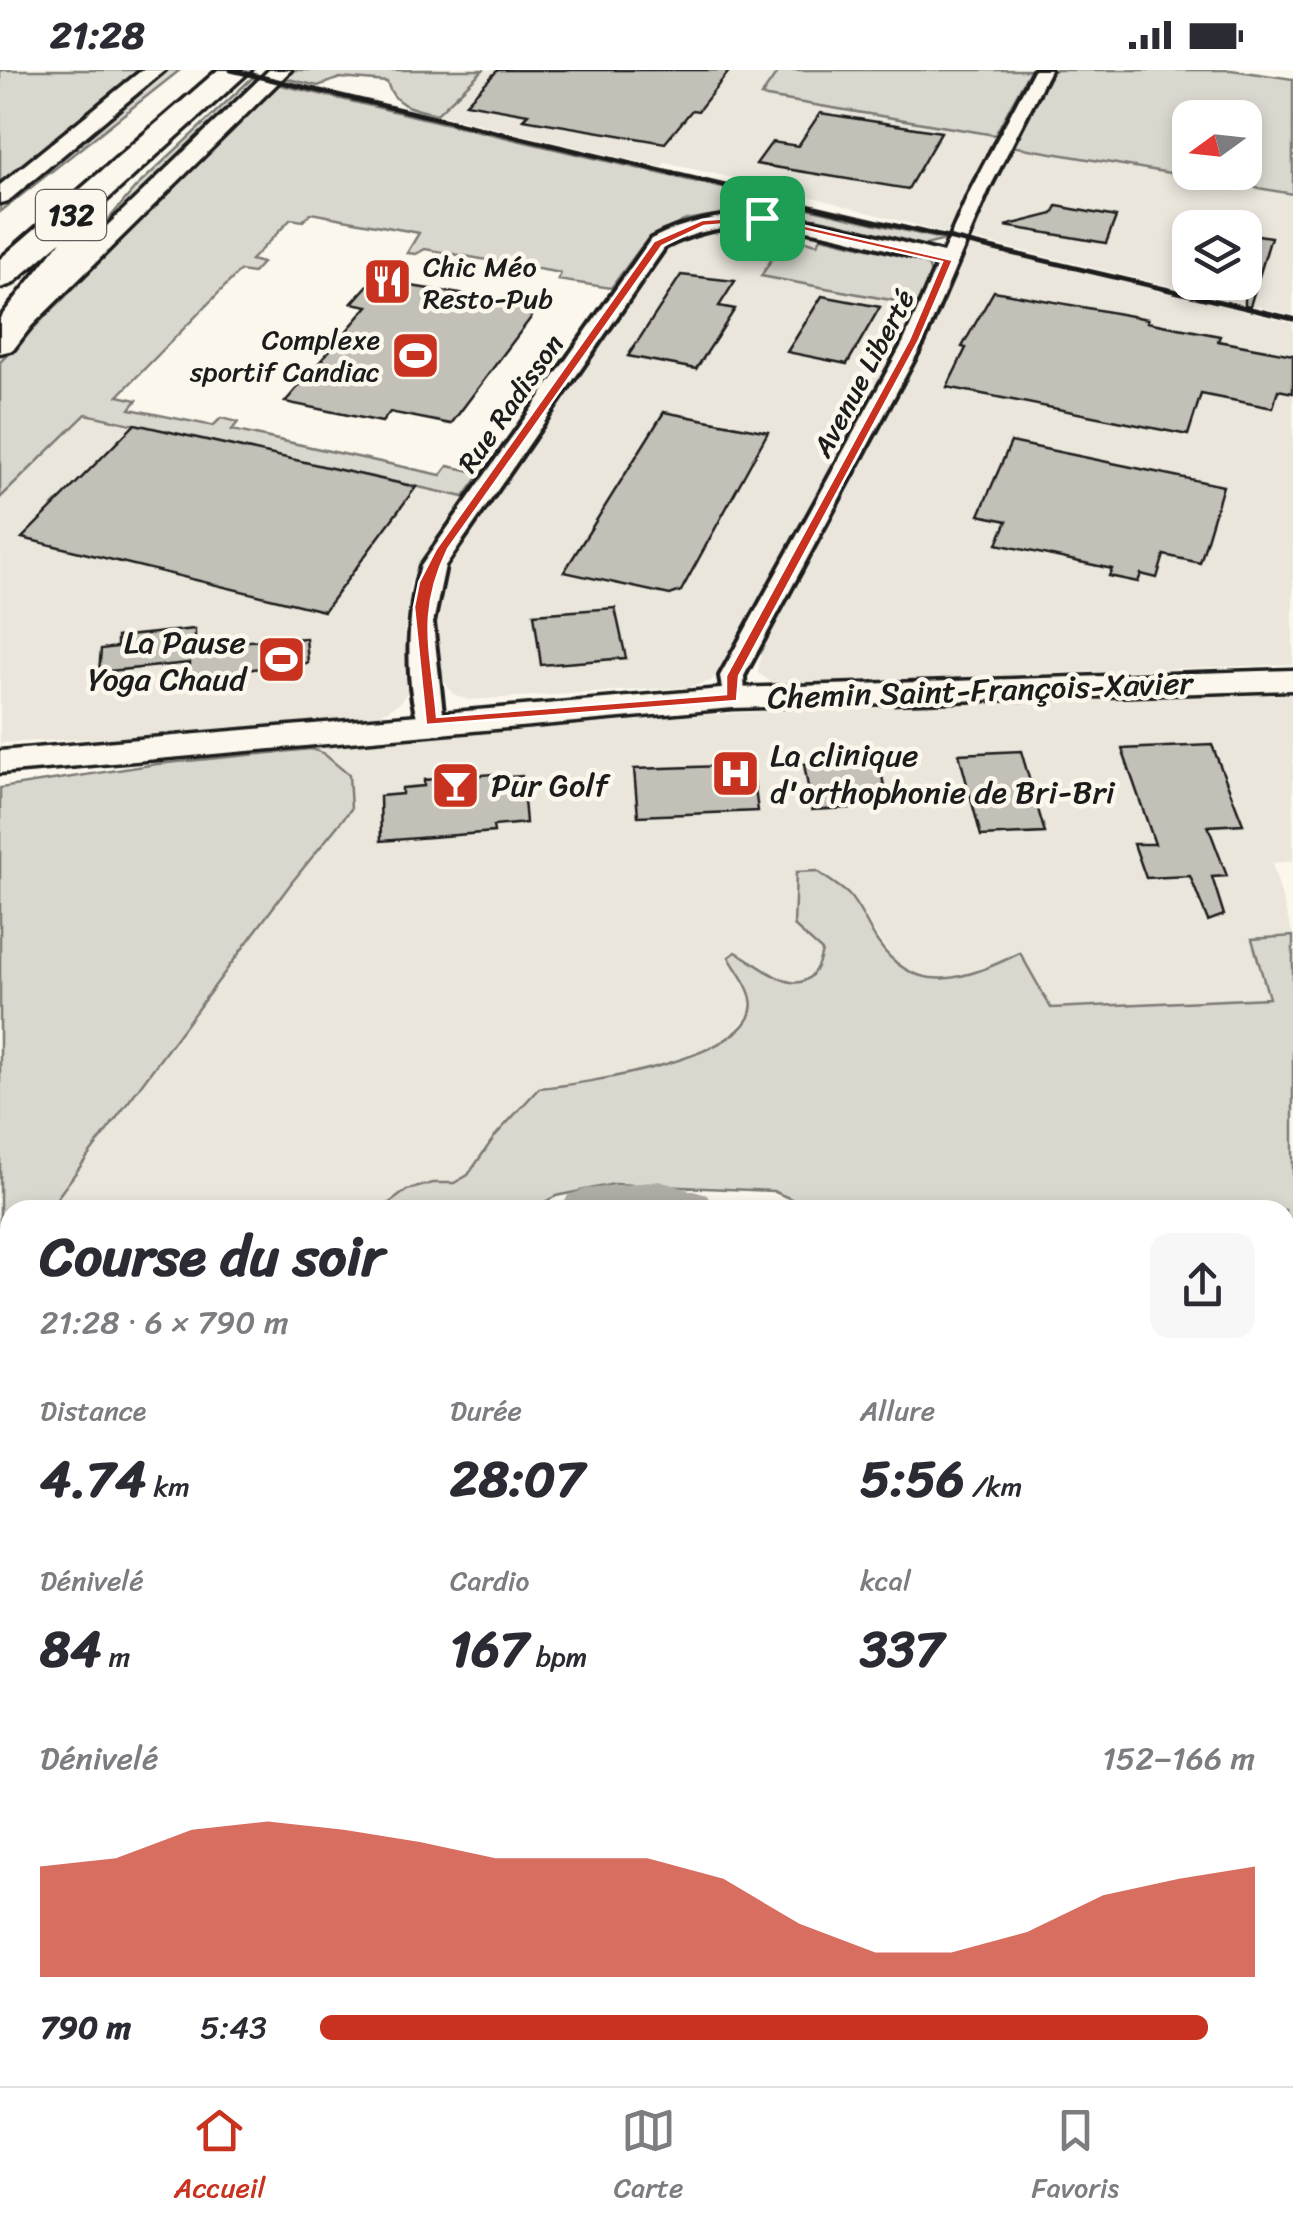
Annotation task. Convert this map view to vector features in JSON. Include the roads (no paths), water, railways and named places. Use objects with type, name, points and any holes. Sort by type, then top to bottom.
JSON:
[{"type":"highway","name":"132","points":[[0,242],[201,70]]},
{"type":"highway","name":"132","points":[[0,277],[236,70]]},
{"type":"highway","points":[[0,343],[99,218],[142,152]]},
{"type":"highway","points":[[0,229],[53,197]]},
{"type":"street","points":[[0,196],[155,70]]},
{"type":"street","points":[[0,343],[282,70]]},
{"type":"street","name":"Avenue Liberté","points":[[732,698],[732,676],[914,340],[980,188],[1042,70]]},
{"type":"street","name":"Rue Radisson","points":[[431,722],[420,624],[423,594],[432,566],[658,244],[702,223],[762,218],[948,260]]},
{"type":"street","name":"Chemin Saint-François-Xavier","points":[[0,762],[732,698],[1293,680]]},
{"type":"street","name":"Chemin Saint-François-Xavier","points":[[0,776],[130,752]]},
{"type":"railway","points":[[231,70],[1293,319]]},
{"type":"place","name":"Chic Méo Resto-Pub","points":[[388,282]]},
{"type":"place","name":"Complexe sportif Candiac","points":[[415,355]]},
{"type":"place","name":"La Pause Yoga Chaud","points":[[281,660]]},
{"type":"place","name":"La clinique d'orthophonie de Bri-Bri","points":[[735,773]]},
{"type":"place","name":"Pur Golf","points":[[456,785]]}]
